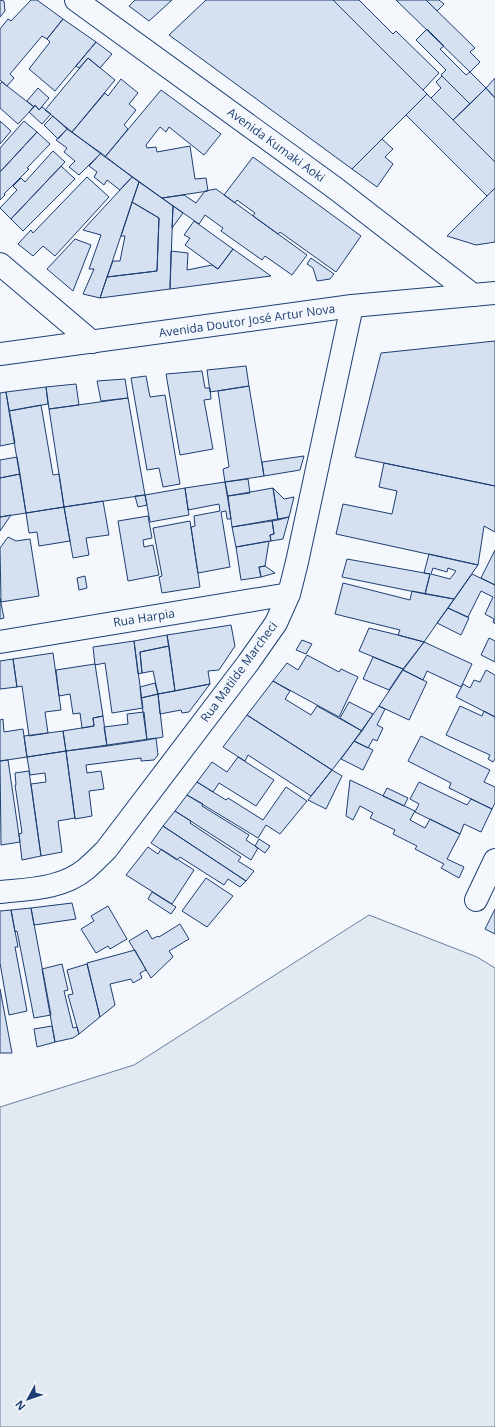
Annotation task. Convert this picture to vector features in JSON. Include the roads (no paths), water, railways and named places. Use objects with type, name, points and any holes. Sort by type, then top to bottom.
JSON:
[{"type":"street","name":"Avenida Kumaki Aoki","points":[[76,0],[335,188],[473,295]]},
{"type":"street","points":[[0,264],[92,342]]},
{"type":"street","name":"Avenida Doutor José Artur Nova","points":[[0,354],[352,306],[495,293]]},
{"type":"street","name":"Rua Matilde Marcheci","points":[[0,892],[48,887],[66,881],[86,870],[106,850],[248,663],[276,623],[289,594],[307,521],[352,306]]},
{"type":"street","name":"Rua Harpia","points":[[0,642],[289,594]]},
{"type":"street","points":[[476,900],[495,860]]}]
